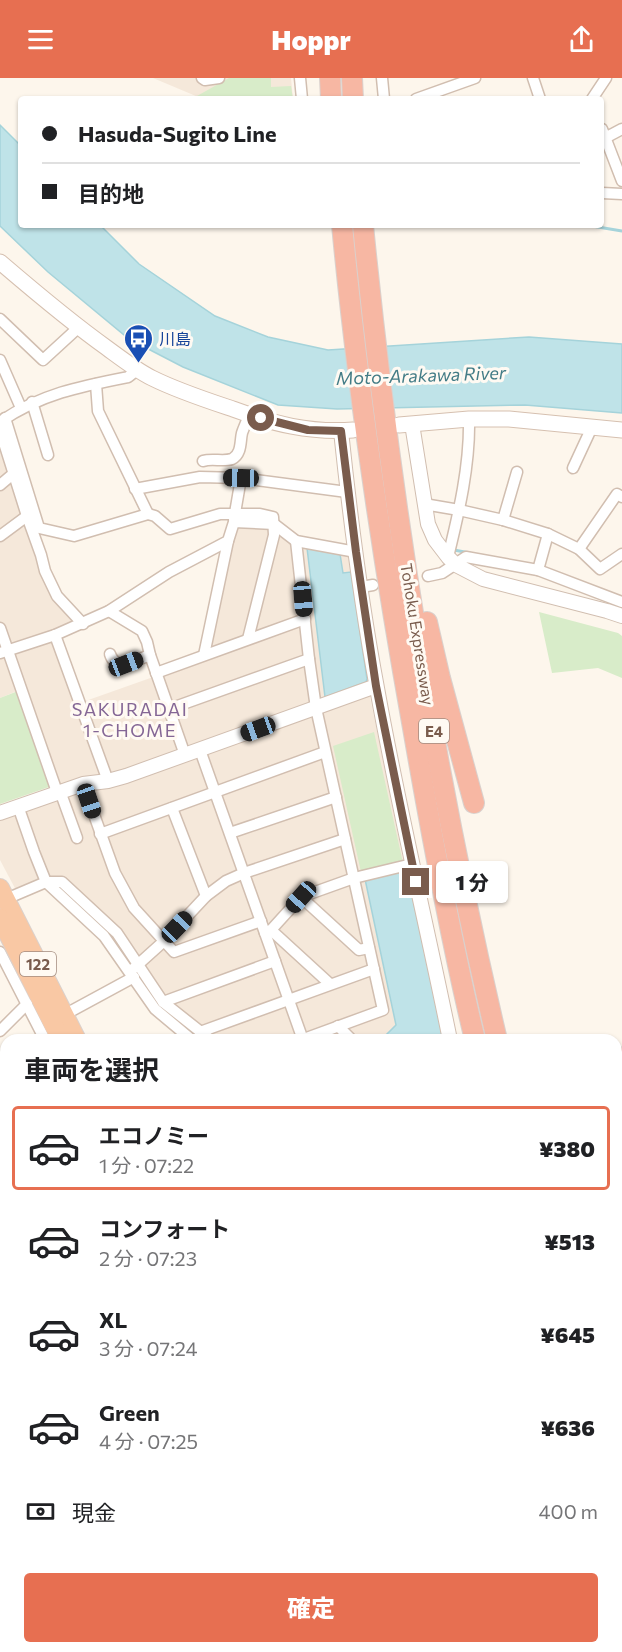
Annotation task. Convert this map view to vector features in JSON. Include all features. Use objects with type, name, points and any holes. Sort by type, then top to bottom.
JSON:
[{"type":"highway","points":[[330,78],[330,96]]},
{"type":"highway","points":[[352,78],[353,96]]},
{"type":"highway","name":"Tohoku Expressway","points":[[342,228],[347,275],[353,428],[387,580],[439,868],[474,1034]]},
{"type":"highway","name":"Tohoku Expressway","points":[[363,228],[368,273],[398,423],[401,536],[449,811],[495,1034]]},
{"type":"highway","points":[[401,536],[426,616],[474,804]]},
{"type":"highway","name":"122","points":[[3,894],[74,1034]]},
{"type":"highway","name":"122","points":[[3,931],[58,1034]]},
{"type":"main road","points":[[2,266],[137,370],[172,387],[249,415],[292,427],[326,431],[353,428]]},
{"type":"main road","points":[[398,423],[469,419],[523,420],[622,430]]},
{"type":"street","points":[[202,78],[205,80],[219,78]]},
{"type":"street","points":[[300,78],[302,96]]},
{"type":"street","points":[[382,78],[384,96]]},
{"type":"street","points":[[422,96],[446,83],[475,78]]},
{"type":"street","points":[[533,78],[539,96]]},
{"type":"street","points":[[594,96],[606,78]]},
{"type":"street","points":[[604,134],[622,129]]},
{"type":"street","points":[[604,136],[622,181]]},
{"type":"street","points":[[604,193],[622,194]]},
{"type":"street","points":[[0,319],[43,360],[79,327]]},
{"type":"street","points":[[0,360],[21,408]]},
{"type":"street","points":[[137,370],[128,377],[48,396],[32,402],[3,420],[39,528],[74,536],[148,514],[156,516],[170,529],[220,514],[274,524],[296,541],[356,552]]},
{"type":"street","points":[[96,384],[98,411],[148,514]]},
{"type":"street","points":[[32,402],[48,455]]},
{"type":"street","points":[[203,461],[231,459],[236,456],[249,415]]},
{"type":"street","points":[[428,576],[442,573],[452,561],[470,436],[469,419]]},
{"type":"street","points":[[398,423],[424,504],[428,524],[435,540],[452,561],[469,573],[496,584],[622,616]]},
{"type":"street","points":[[573,468],[592,427]]},
{"type":"street","points":[[353,428],[348,492],[356,552],[367,586],[376,686],[449,1034]]},
{"type":"street","points":[[0,430],[45,571],[57,596],[83,624]]},
{"type":"street","points":[[219,460],[219,477]]},
{"type":"street","points":[[503,520],[517,472]]},
{"type":"street","points":[[0,485],[13,474]]},
{"type":"street","points":[[135,489],[200,477],[219,477],[348,492]]},
{"type":"street","points":[[204,655],[241,478]]},
{"type":"street","points":[[579,549],[617,494],[622,497]]},
{"type":"street","points":[[424,504],[503,520],[548,534],[579,549],[600,569],[622,554]]},
{"type":"street","points":[[0,536],[27,516]]},
{"type":"street","points":[[248,639],[274,535],[274,524]]},
{"type":"street","points":[[538,570],[548,534]]},
{"type":"street","points":[[4,652],[83,624],[109,611],[169,572],[228,541]]},
{"type":"street","points":[[296,541],[316,708],[383,1010],[316,1034]]},
{"type":"street","points":[[452,561],[466,557],[538,570],[622,602]]},
{"type":"street","points":[[109,611],[142,631],[185,755]]},
{"type":"street","points":[[156,673],[304,619]]},
{"type":"street","points":[[0,628],[4,652],[77,838]]},
{"type":"street","points":[[56,635],[108,781]]},
{"type":"street","points":[[110,654],[112,661],[117,664],[126,664],[150,655]]},
{"type":"street","points":[[169,709],[309,659]]},
{"type":"street","points":[[0,813],[83,784],[108,781],[200,750],[376,686]]},
{"type":"street","points":[[200,750],[261,921],[268,931],[330,984]]},
{"type":"street","points":[[100,834],[325,752]]},
{"type":"street","points":[[83,784],[115,873],[134,908],[174,952],[261,921]]},
{"type":"street","points":[[230,833],[336,797]]},
{"type":"street","points":[[18,806],[46,882],[104,936],[194,1034]]},
{"type":"street","points":[[172,808],[206,896]]},
{"type":"street","points":[[64,1015],[134,971],[206,896],[226,882],[244,873],[345,839]]},
{"type":"street","points":[[268,931],[301,897],[354,878],[412,864]]},
{"type":"street","points":[[3,894],[46,882]]},
{"type":"street","points":[[301,897],[359,950],[369,948]]},
{"type":"street","points":[[268,931],[275,961],[300,1034]]},
{"type":"street","points":[[0,952],[4,970],[27,1004],[42,1034]]},
{"type":"street","points":[[163,1002],[275,961]]},
{"type":"street","points":[[201,1034],[288,999],[374,969]]},
{"type":"street","points":[[134,971],[156,1009],[193,1034]]},
{"type":"street","points":[[0,1031],[27,1004]]},
{"type":"street","points":[[338,1026],[346,1034]]},
{"type":"shaded area","points":[[153,78],[291,78],[293,96],[196,96]]},
{"type":"shaded area","points":[[0,441],[39,557],[76,623],[51,631],[77,704],[204,659],[236,525],[271,527],[352,555],[370,697],[442,1034],[211,1034],[164,999],[119,933],[63,879],[17,892],[0,860],[0,818],[54,798],[17,691],[0,698]]},
{"type":"green space","points":[[229,78],[271,78],[271,87],[291,86],[293,96],[197,96]]},
{"type":"green space","points":[[539,612],[622,636],[622,678],[598,668],[552,673]]},
{"type":"green space","points":[[18,691],[51,783],[49,787],[0,804],[0,698]]},
{"type":"green space","points":[[374,732],[403,863],[361,872],[333,746]]},
{"type":"water","name":"Moto-Arakawa River","points":[[0,125],[18,143],[18,228],[103,228],[139,264],[215,316],[268,337],[328,350],[529,337],[622,344],[622,413],[525,405],[337,409],[278,405],[183,367],[129,339],[48,272],[0,226]]},
{"type":"water","points":[[307,548],[340,554],[343,573],[351,572],[367,679],[366,682],[325,697]]},
{"type":"water","points":[[403,871],[407,873],[443,1034],[387,1034],[396,1025],[365,879]]},
{"type":"waterway","points":[[604,228],[622,231]]},
{"type":"waterway","points":[[454,550],[470,553]]},
{"type":"place","name":"川島","points":[[138,364]]},
{"type":"district","name":"SAKURADAI 1-CHOME","points":[[130,719]]},
{"type":"route","points":[[261,418],[308,430],[341,431],[376,686],[416,882]]}]
